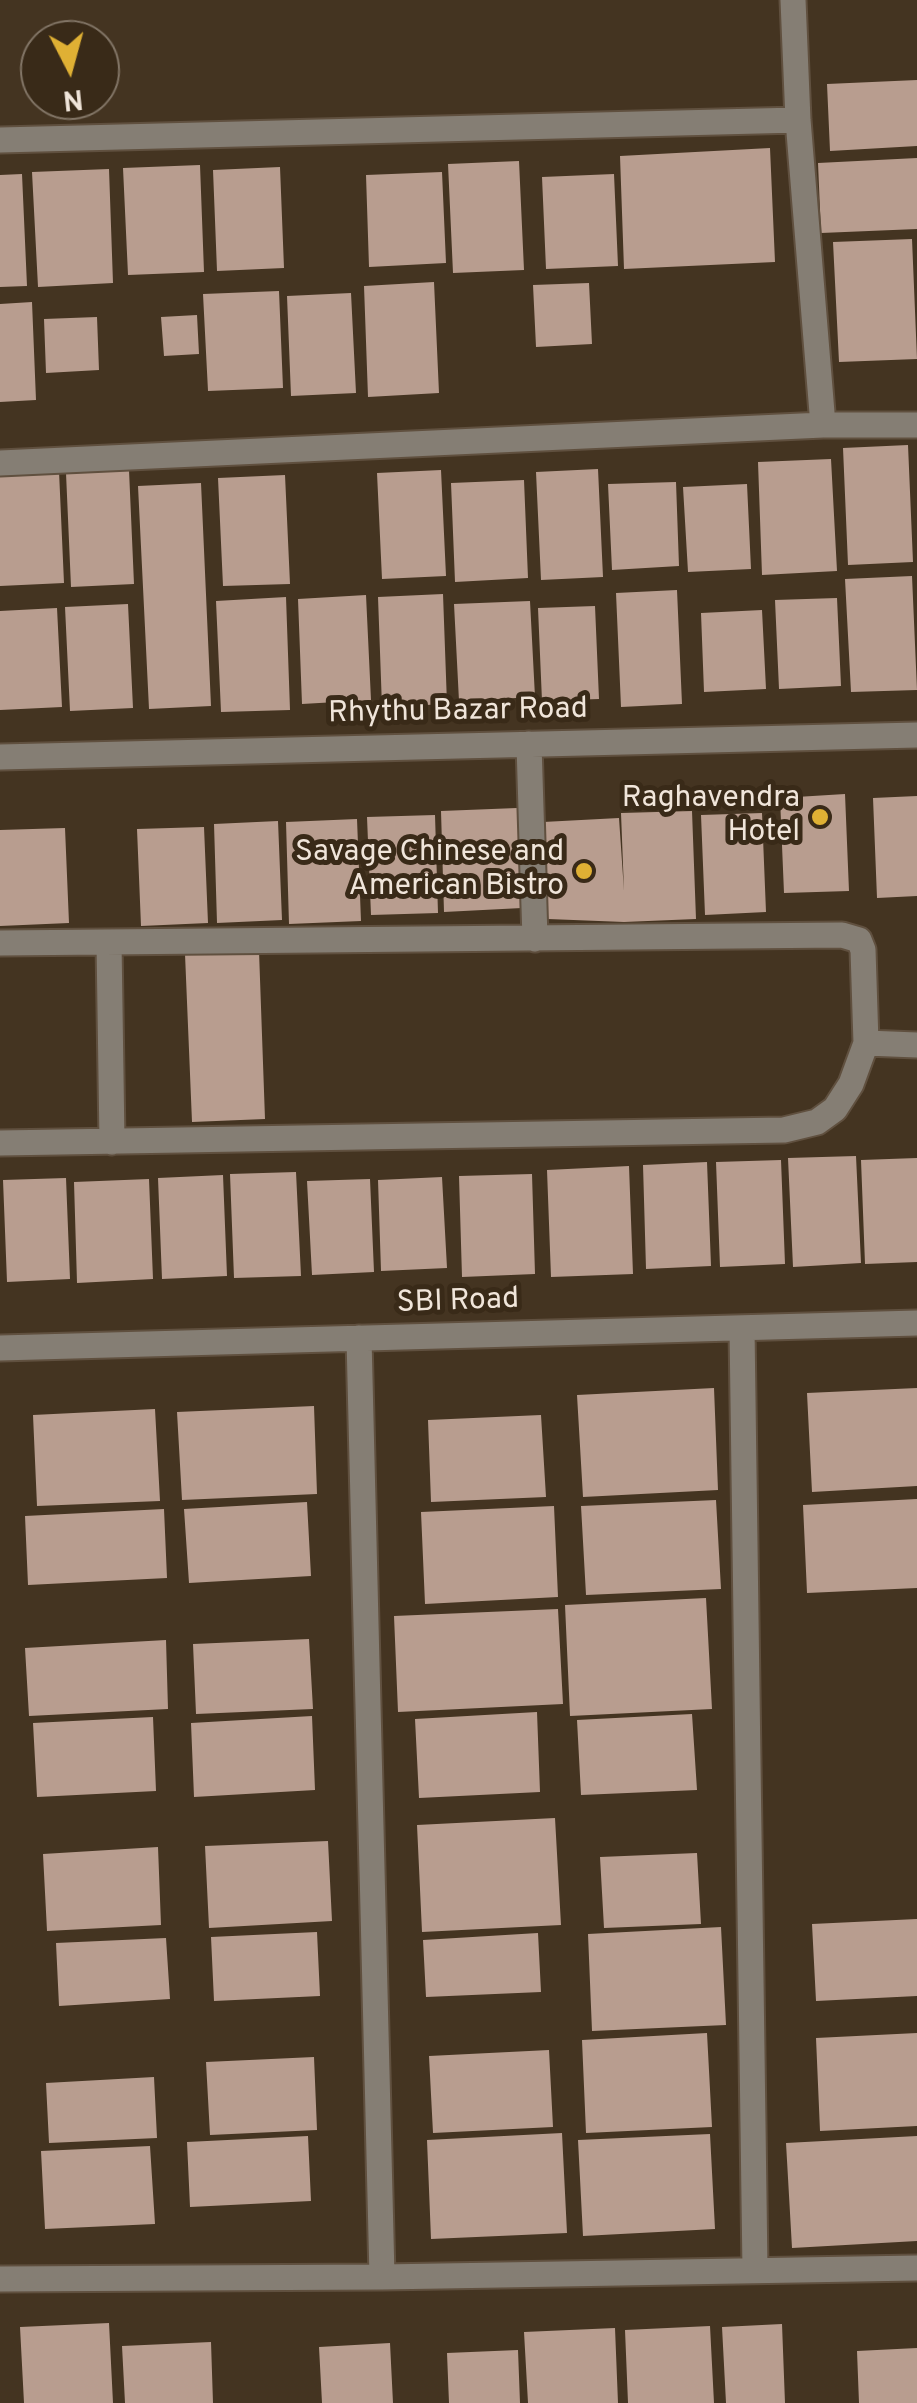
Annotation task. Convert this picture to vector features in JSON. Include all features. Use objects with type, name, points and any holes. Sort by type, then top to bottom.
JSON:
[{"type":"street","points":[[793,0],[798,120],[822,425]]},
{"type":"street","points":[[0,140],[798,120]]},
{"type":"street","points":[[0,463],[822,425],[917,424]]},
{"type":"street","name":"Rhythu Bazar Road","points":[[0,757],[917,735]]},
{"type":"street","points":[[529,744],[535,939]]},
{"type":"street","points":[[0,944],[842,935],[858,940],[863,950],[866,1043],[851,1084],[835,1109],[817,1122],[784,1130],[0,1143]]},
{"type":"street","points":[[108,942],[112,1142]]},
{"type":"street","points":[[866,1043],[917,1046]]},
{"type":"street","name":"SBI Road","points":[[0,1348],[917,1323]]},
{"type":"street","points":[[742,1328],[755,2270]]},
{"type":"street","points":[[359,1338],[382,2278]]},
{"type":"street","points":[[0,2279],[382,2278],[917,2268]]},
{"type":"building","points":[[917,80],[917,146],[830,151],[827,84]]},
{"type":"building","points":[[770,148],[775,262],[624,269],[620,156]]},
{"type":"building","points":[[917,158],[917,229],[821,233],[818,163]]},
{"type":"building","points":[[519,161],[524,270],[453,273],[448,164]]},
{"type":"building","points":[[200,165],[204,272],[128,275],[123,168]]},
{"type":"building","points":[[280,167],[284,268],[217,271],[213,170]]},
{"type":"building","points":[[109,169],[113,283],[38,287],[32,172]]},
{"type":"building","points":[[442,172],[446,263],[369,267],[366,175]]},
{"type":"building","points":[[22,174],[27,286],[0,287],[0,175]]},
{"type":"building","points":[[614,174],[618,266],[546,269],[542,177]]},
{"type":"building","points":[[912,239],[917,359],[839,362],[833,242]]},
{"type":"building","points":[[434,282],[439,393],[368,397],[364,286]]},
{"type":"building","points":[[589,283],[592,344],[536,347],[533,285]]},
{"type":"building","points":[[279,291],[283,388],[208,391],[203,294]]},
{"type":"building","points":[[351,293],[356,393],[291,396],[287,296]]},
{"type":"building","points":[[32,302],[36,400],[0,402],[0,304]]},
{"type":"building","points":[[197,315],[199,354],[164,356],[161,317]]},
{"type":"building","points":[[97,317],[99,370],[46,373],[44,319]]},
{"type":"building","points":[[908,445],[913,562],[848,565],[843,448]]},
{"type":"building","points":[[831,459],[837,571],[762,575],[758,462]]},
{"type":"building","points":[[598,469],[603,577],[541,580],[536,472]]},
{"type":"building","points":[[129,470],[134,584],[71,587],[66,473]]},
{"type":"building","points":[[441,470],[446,576],[382,579],[377,473]]},
{"type":"building","points":[[59,471],[64,583],[0,586],[0,474]]},
{"type":"building","points":[[285,475],[290,584],[223,586],[218,478]]},
{"type":"building","points":[[524,480],[528,578],[455,582],[451,483]]},
{"type":"building","points":[[676,482],[679,566],[612,570],[608,484]]},
{"type":"building","points":[[201,483],[211,706],[149,709],[138,486]]},
{"type":"building","points":[[747,484],[751,569],[688,572],[683,487]]},
{"type":"building","points":[[912,576],[917,690],[851,692],[845,579]]},
{"type":"building","points":[[677,590],[682,704],[621,707],[616,593]]},
{"type":"building","points":[[443,594],[447,704],[382,707],[378,597]]},
{"type":"building","points":[[366,595],[371,700],[302,704],[298,599]]},
{"type":"building","points":[[286,597],[290,710],[221,712],[216,601]]},
{"type":"building","points":[[837,598],[841,686],[779,689],[775,600]]},
{"type":"building","points":[[530,601],[535,697],[459,701],[454,604]]},
{"type":"building","points":[[128,604],[133,708],[70,711],[65,607]]},
{"type":"building","points":[[595,606],[599,699],[542,701],[538,608]]},
{"type":"building","points":[[57,608],[62,707],[0,710],[0,611]]},
{"type":"building","points":[[762,610],[766,689],[704,692],[701,613]]},
{"type":"building","points":[[845,794],[849,891],[784,893],[780,798]]},
{"type":"building","points":[[917,796],[917,896],[877,898],[873,798]]},
{"type":"building","points":[[517,808],[522,908],[444,912],[441,811]]},
{"type":"building","points":[[692,811],[696,919],[548,919],[543,822],[619,818],[624,891],[621,813]]},
{"type":"building","points":[[762,813],[766,912],[705,915],[701,815]]},
{"type":"building","points":[[435,815],[438,913],[371,915],[367,817]]},
{"type":"building","points":[[357,819],[361,921],[289,924],[286,822]]},
{"type":"building","points":[[278,821],[282,920],[217,923],[214,824]]},
{"type":"building","points":[[204,827],[208,923],[141,926],[137,829]]},
{"type":"building","points":[[65,828],[69,923],[0,926],[0,830]]},
{"type":"building","points":[[259,951],[265,1119],[192,1122],[185,954]]},
{"type":"building","points":[[856,1156],[861,1263],[793,1267],[788,1158]]},
{"type":"building","points":[[917,1158],[917,1262],[865,1264],[861,1160]]},
{"type":"building","points":[[781,1160],[785,1264],[720,1267],[716,1162]]},
{"type":"building","points":[[707,1162],[711,1266],[646,1269],[643,1165]]},
{"type":"building","points":[[629,1166],[633,1274],[551,1277],[547,1170]]},
{"type":"building","points":[[296,1172],[301,1276],[234,1278],[230,1174]]},
{"type":"building","points":[[532,1174],[535,1274],[462,1277],[459,1176]]},
{"type":"building","points":[[223,1175],[227,1276],[162,1279],[158,1178]]},
{"type":"building","points":[[442,1177],[447,1268],[381,1271],[378,1180]]},
{"type":"building","points":[[66,1178],[70,1279],[7,1282],[3,1180]]},
{"type":"building","points":[[149,1179],[153,1279],[77,1283],[74,1182]]},
{"type":"building","points":[[370,1179],[374,1272],[312,1275],[307,1181]]},
{"type":"building","points":[[714,1388],[718,1490],[583,1497],[577,1395]]},
{"type":"building","points":[[917,1388],[917,1486],[812,1492],[807,1393]]},
{"type":"building","points":[[314,1406],[317,1494],[182,1500],[177,1412]]},
{"type":"building","points":[[155,1409],[160,1501],[37,1506],[33,1415]]},
{"type":"building","points":[[541,1415],[546,1497],[431,1502],[428,1420]]},
{"type":"building","points":[[917,1499],[917,1588],[807,1593],[803,1505]]},
{"type":"building","points":[[716,1500],[721,1589],[586,1595],[581,1506]]},
{"type":"building","points":[[307,1502],[311,1576],[189,1583],[184,1509]]},
{"type":"building","points":[[554,1506],[558,1597],[425,1604],[421,1512]]},
{"type":"building","points":[[164,1509],[167,1578],[28,1585],[25,1516]]},
{"type":"building","points":[[706,1598],[712,1709],[570,1716],[565,1605]]},
{"type":"building","points":[[558,1609],[563,1704],[398,1712],[394,1616]]},
{"type":"building","points":[[309,1639],[313,1709],[196,1714],[193,1644]]},
{"type":"building","points":[[166,1640],[168,1709],[29,1716],[25,1648]]},
{"type":"building","points":[[537,1712],[540,1792],[419,1798],[415,1719]]},
{"type":"building","points":[[692,1714],[697,1790],[581,1795],[577,1720]]},
{"type":"building","points":[[312,1716],[315,1790],[194,1797],[191,1723]]},
{"type":"building","points":[[153,1717],[156,1791],[37,1797],[33,1723]]},
{"type":"building","points":[[555,1818],[561,1925],[422,1932],[417,1825]]},
{"type":"building","points":[[328,1841],[332,1921],[209,1928],[205,1846]]},
{"type":"building","points":[[158,1847],[161,1925],[47,1931],[43,1854]]},
{"type":"building","points":[[697,1853],[701,1924],[604,1928],[600,1857]]},
{"type":"building","points":[[917,1919],[917,1996],[816,2001],[812,1924]]},
{"type":"building","points":[[721,1927],[726,2025],[592,2031],[588,1934]]},
{"type":"building","points":[[317,1932],[320,1996],[214,2001],[211,1937]]},
{"type":"building","points":[[538,1933],[541,1992],[426,1997],[423,1940]]},
{"type":"building","points":[[166,1938],[170,1999],[59,2006],[56,1943]]},
{"type":"building","points":[[707,2033],[712,2127],[586,2133],[582,2040]]},
{"type":"building","points":[[917,2033],[917,2126],[820,2131],[816,2038]]},
{"type":"building","points":[[549,2050],[553,2127],[433,2133],[429,2056]]},
{"type":"building","points":[[314,2057],[317,2130],[210,2135],[206,2062]]},
{"type":"building","points":[[154,2077],[157,2138],[49,2143],[46,2083]]},
{"type":"building","points":[[562,2133],[567,2233],[431,2239],[427,2140]]},
{"type":"building","points":[[710,2134],[715,2229],[583,2236],[578,2140]]},
{"type":"building","points":[[308,2136],[311,2201],[190,2207],[187,2142]]},
{"type":"building","points":[[917,2136],[917,2241],[792,2248],[786,2143]]},
{"type":"building","points":[[150,2146],[155,2224],[45,2229],[41,2151]]},
{"type":"building","points":[[109,2323],[113,2403],[24,2403],[20,2327]]},
{"type":"building","points":[[782,2324],[785,2403],[726,2403],[722,2327]]},
{"type":"building","points":[[710,2326],[714,2403],[628,2403],[625,2330]]},
{"type":"building","points":[[615,2328],[618,2403],[528,2403],[524,2332]]},
{"type":"building","points":[[211,2342],[213,2403],[125,2403],[122,2346]]},
{"type":"building","points":[[390,2343],[393,2403],[322,2403],[319,2347]]},
{"type":"building","points":[[917,2348],[917,2403],[859,2403],[857,2351]]},
{"type":"building","points":[[518,2350],[520,2403],[449,2403],[447,2353]]},
{"type":"place","name":"Raghavendra Hotel","points":[[820,817]]},
{"type":"place","name":"Savage Chinese and American Bistro","points":[[584,871]]}]
